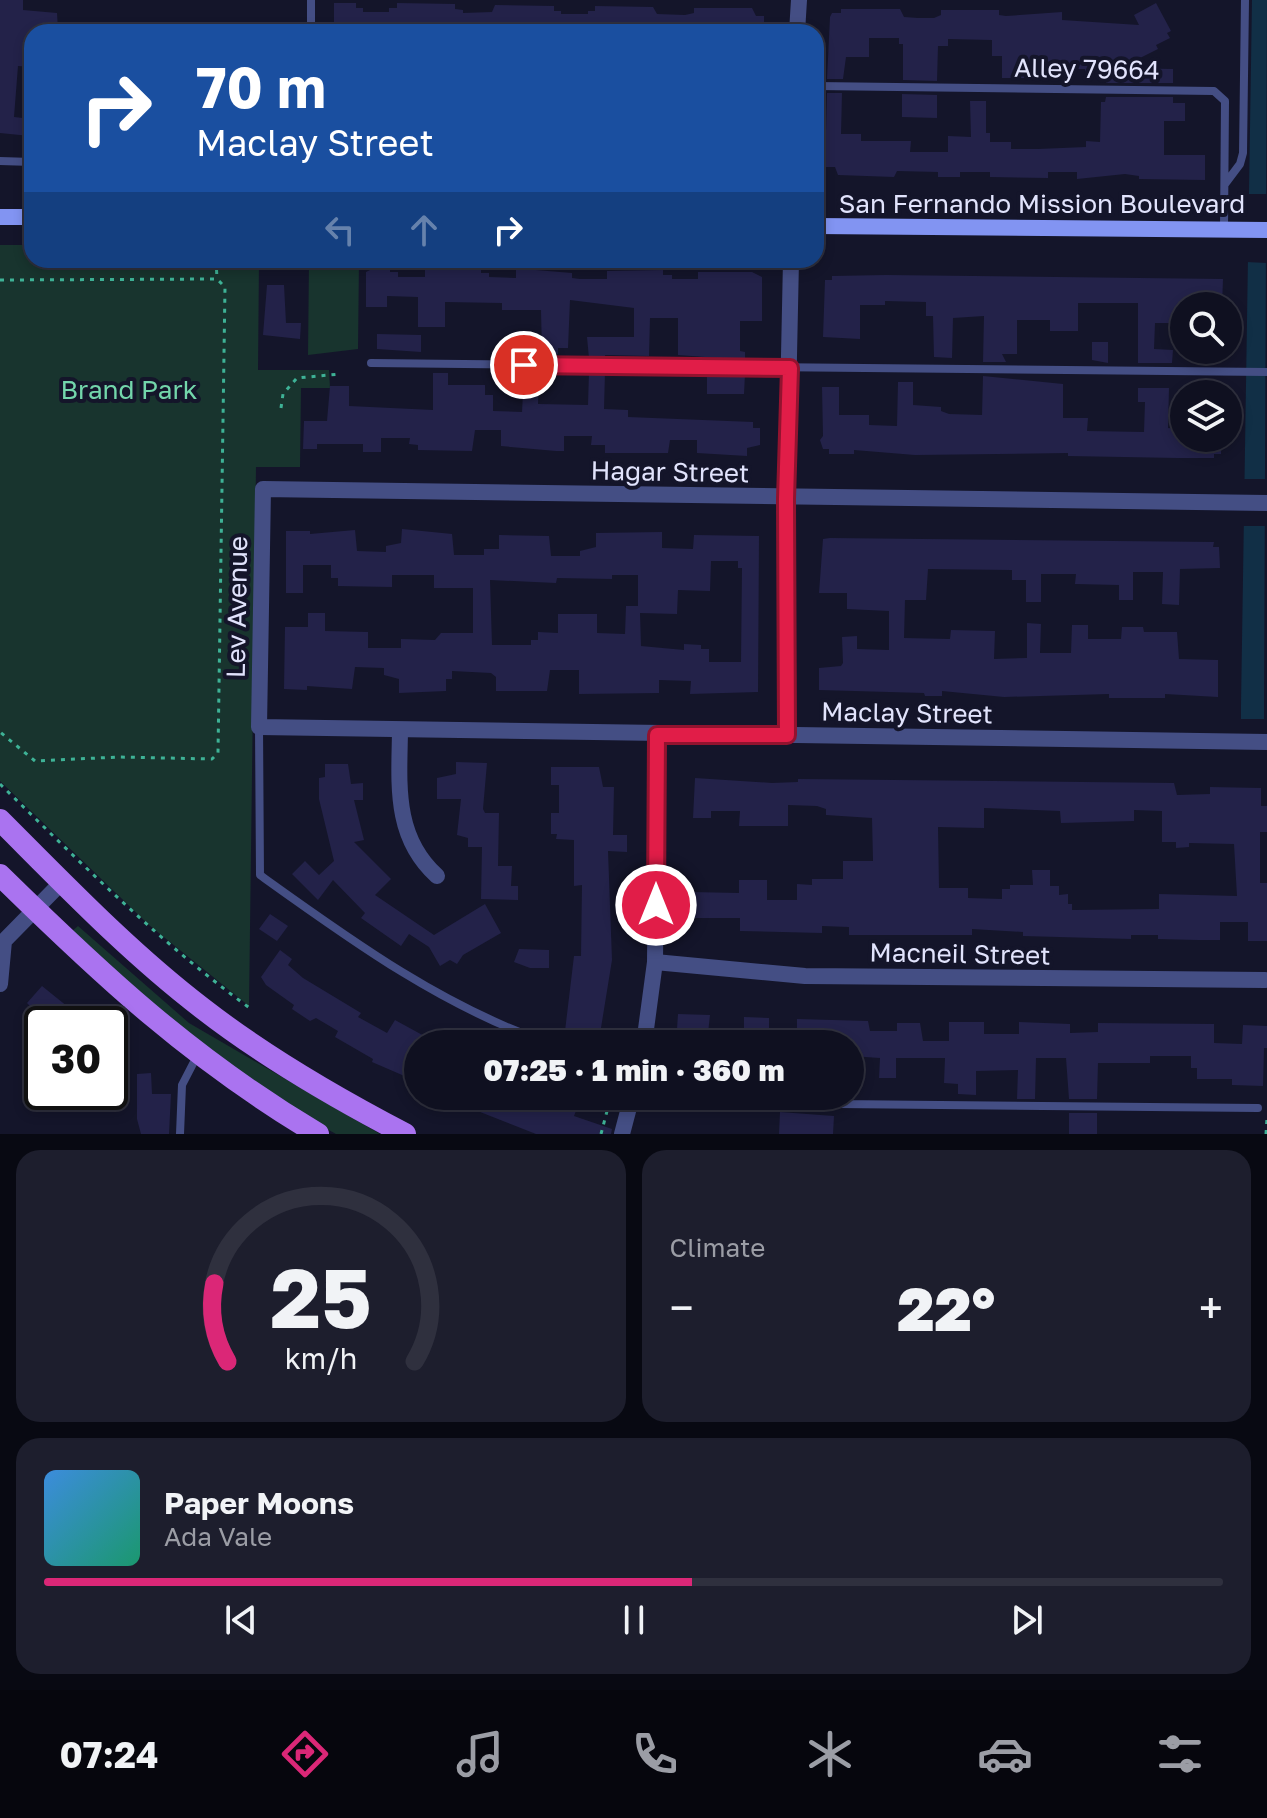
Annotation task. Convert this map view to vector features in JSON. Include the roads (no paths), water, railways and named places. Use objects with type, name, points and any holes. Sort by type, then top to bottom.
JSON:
[{"type":"main road","points":[[0,217],[24,217]]},
{"type":"main road","name":"San Fernando Mission Boulevard","points":[[824,226],[1267,230]]},
{"type":"main road","points":[[0,820],[62,882],[201,1008],[300,1075],[405,1134]]},
{"type":"main road","points":[[0,875],[114,985],[198,1055],[318,1134]]},
{"type":"street","points":[[798,24],[799,0]]},
{"type":"street","points":[[787,735],[786,499],[791,268]]},
{"type":"street","name":"Hagar Street","points":[[263,489],[786,499],[1267,503]]},
{"type":"street","name":"Lev Avenue","points":[[259,727],[263,489]]},
{"type":"street","name":"Maclay Street","points":[[259,727],[400,732],[1267,742]]},
{"type":"street","points":[[400,732],[400,810],[413,850],[437,876]]},
{"type":"street","points":[[646,1030],[655,962],[657,735]]},
{"type":"street","points":[[0,984],[4,941],[33,908],[62,882]]},
{"type":"street","name":"Macneil Street","points":[[655,962],[805,976],[1265,980]]},
{"type":"street","points":[[622,1134],[628,1110]]},
{"type":"lane","points":[[311,0],[311,24]]},
{"type":"lane","points":[[1225,184],[1240,164],[1243,153],[1245,0]]},
{"type":"lane","name":"Alley 79664","points":[[824,86],[1214,91],[1225,101],[1224,229]]},
{"type":"lane","points":[[0,161],[24,162]]},
{"type":"lane","points":[[371,363],[1267,372]]},
{"type":"lane","points":[[259,727],[260,875],[374,957],[460,1006],[517,1030]]},
{"type":"lane","points":[[180,1134],[182,1085],[198,1055]]},
{"type":"lane","points":[[864,1104],[1258,1108]]},
{"type":"water","points":[[1252,0],[1267,0],[1264,719],[1241,719]]},
{"type":"park label","name":"Brand Park","points":[[129,390]]}]
